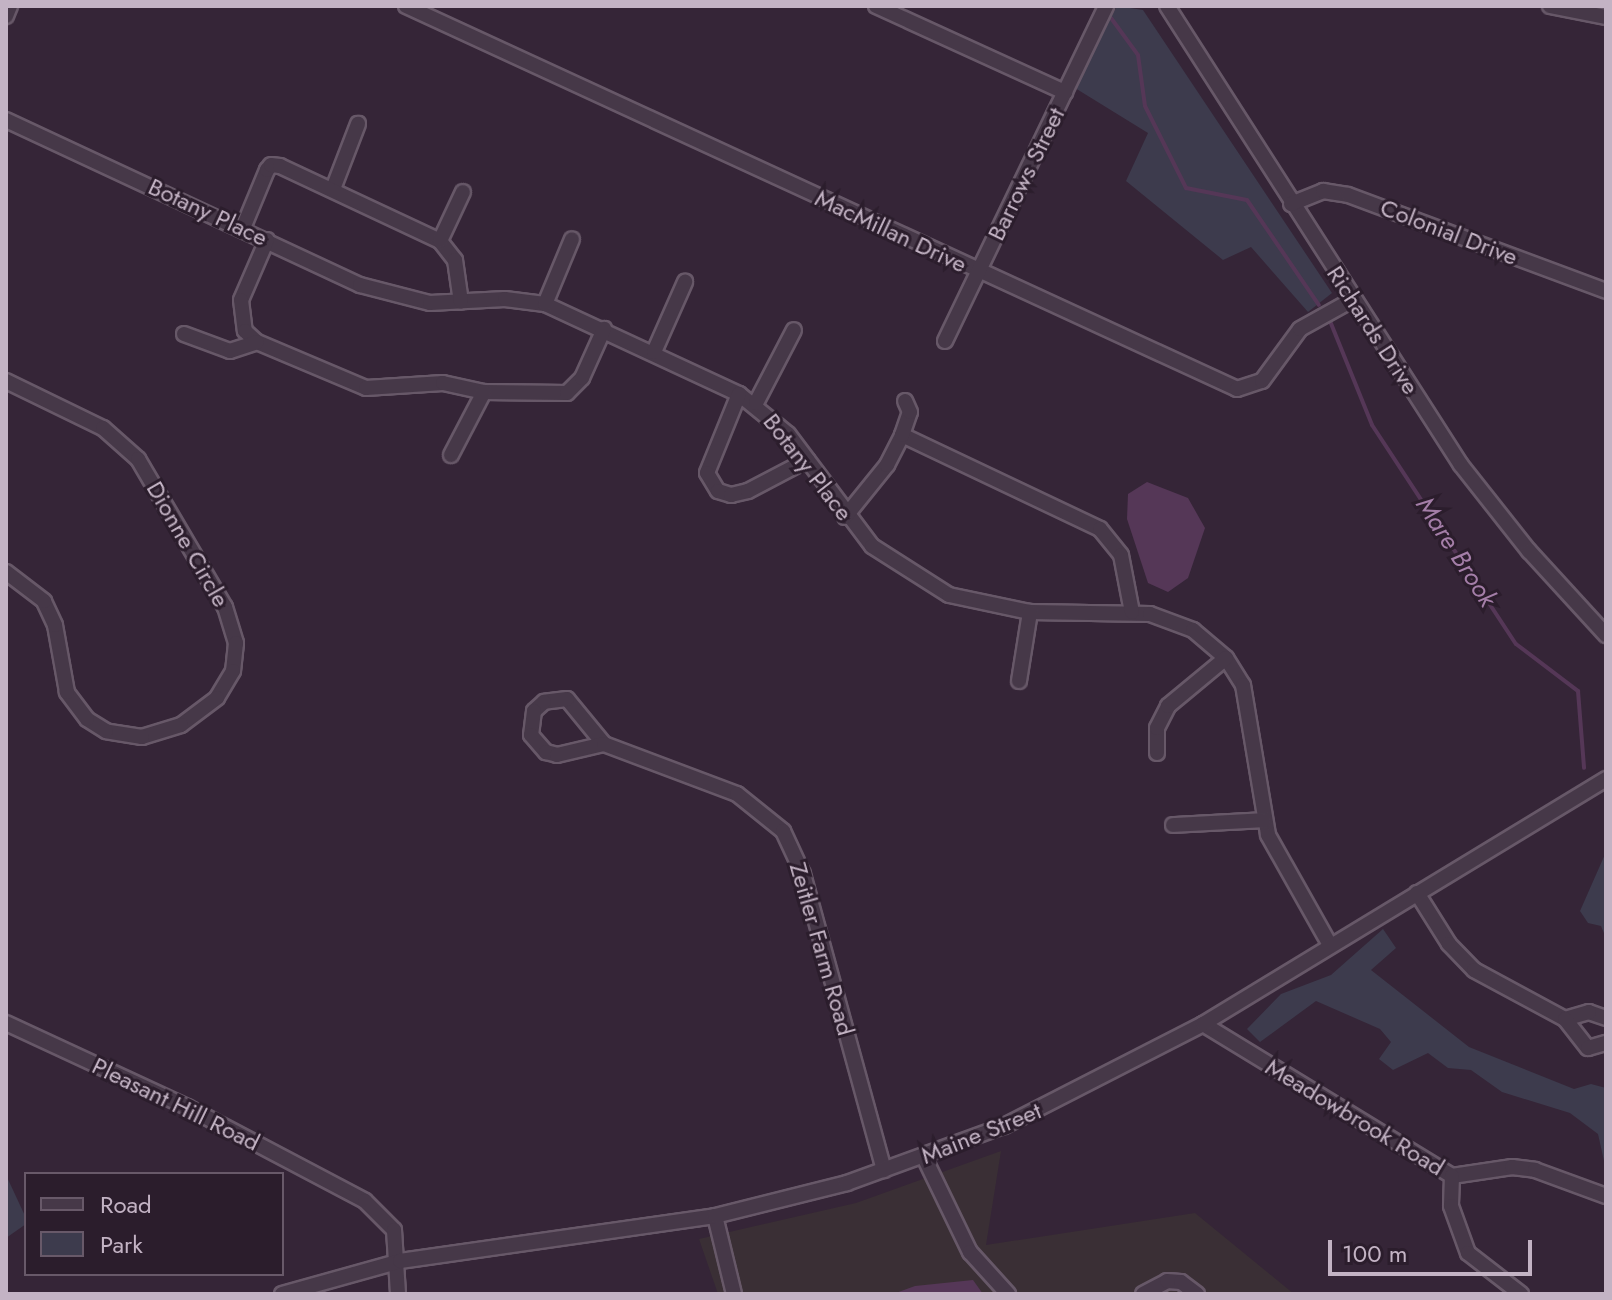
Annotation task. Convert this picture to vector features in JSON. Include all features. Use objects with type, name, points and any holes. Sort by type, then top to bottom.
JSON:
[{"type":"street","points":[[6,16],[10,6]]},
{"type":"street","name":"MacMillan Drive","points":[[406,6],[1237,389],[1262,381],[1300,329],[1354,299]]},
{"type":"street","points":[[876,6],[1065,92]]},
{"type":"street","name":"Barrows Street","points":[[945,341],[1106,6]]},
{"type":"street","name":"Richards Drive","points":[[1167,6],[1291,204],[1483,495],[1606,635]]},
{"type":"street","points":[[1550,6],[1606,17]]},
{"type":"street","name":"Botany Place","points":[[6,120],[404,301],[545,304],[739,394],[756,403],[807,460],[845,517],[872,546],[923,583],[980,605],[1030,612],[1132,612],[1193,630],[1226,658],[1249,698],[1264,820],[1274,852],[1330,945]]},
{"type":"street","points":[[333,189],[358,124]]},
{"type":"street","points":[[243,228],[271,165],[333,189],[440,241],[455,260],[461,302]]},
{"type":"street","name":"Colonial Drive","points":[[1291,204],[1323,191],[1348,195],[1606,291]]},
{"type":"street","points":[[440,241],[463,192]]},
{"type":"street","points":[[545,304],[572,239]]},
{"type":"street","points":[[267,240],[241,300],[240,321],[257,342],[366,388],[443,383],[484,392],[567,393],[582,378],[604,329]]},
{"type":"street","points":[[654,352],[685,282]]},
{"type":"street","points":[[756,403],[794,330]]},
{"type":"street","points":[[184,334],[230,351],[257,342]]},
{"type":"street","name":"Dionne Circle","points":[[6,381],[103,428],[138,459],[225,607],[236,643],[233,671],[217,698],[181,725],[142,737],[106,731],[87,719],[67,692],[55,625],[44,601],[6,572]]},
{"type":"street","points":[[451,455],[484,392]]},
{"type":"street","points":[[739,394],[707,473],[718,491],[731,495],[748,491],[807,460]]},
{"type":"street","points":[[845,517],[887,465],[910,412],[905,401]]},
{"type":"street","points":[[902,435],[1100,529],[1121,555],[1132,612]]},
{"type":"street","points":[[1019,681],[1030,612]]},
{"type":"street","points":[[1157,753],[1157,728],[1168,706],[1226,658]]},
{"type":"street","name":"Zeitler Farm Road","points":[[604,744],[557,755],[546,752],[531,735],[534,711],[544,702],[567,699],[604,744],[737,794],[783,831],[803,874],[884,1170]]},
{"type":"street","name":"Maine Street","points":[[282,1294],[400,1261],[715,1216],[924,1157],[1059,1101],[1203,1024],[1606,779]]},
{"type":"street","points":[[1173,825],[1264,820]]},
{"type":"street","points":[[1417,893],[1449,944],[1474,970],[1565,1019],[1588,1048],[1606,1043]]},
{"type":"street","points":[[1565,1019],[1589,1012],[1606,1018]]},
{"type":"street","name":"Pleasant Hill Road","points":[[6,1023],[187,1107],[355,1195],[394,1230],[400,1261]]},
{"type":"street","name":"Meadowbrook Road","points":[[1203,1024],[1452,1176],[1512,1167],[1535,1170],[1606,1196]]},
{"type":"street","points":[[924,1157],[957,1231],[1008,1294]]},
{"type":"street","points":[[1452,1176],[1451,1206],[1468,1253],[1521,1294]]},
{"type":"street","points":[[715,1216],[734,1294]]},
{"type":"street","points":[[398,1294],[400,1261]]},
{"type":"street","points":[[1143,1294],[1167,1281],[1181,1282],[1197,1294]]},
{"type":"shaded area","points":[[1147,482],[1188,498],[1205,528],[1188,578],[1168,592],[1148,583],[1127,519],[1128,494]]},
{"type":"shaded area","points":[[1001,1151],[986,1245],[1195,1213],[1294,1294],[718,1294],[699,1239],[856,1203]]},
{"type":"shaded area","points":[[973,1280],[983,1294],[893,1294],[915,1286]]},
{"type":"green space","points":[[1117,6],[1143,10],[1332,293],[1308,312],[1251,247],[1223,260],[1126,181],[1148,133],[1075,88]]},
{"type":"green space","points":[[1606,852],[1606,938],[1601,926],[1588,923],[1580,911]]},
{"type":"green space","points":[[1383,929],[1396,948],[1371,970],[1469,1047],[1574,1089],[1591,1084],[1606,1088],[1606,1170],[1598,1134],[1570,1113],[1502,1092],[1471,1070],[1448,1068],[1428,1053],[1393,1070],[1379,1059],[1391,1042],[1380,1029],[1316,1001],[1260,1042],[1247,1029],[1281,994],[1331,975]]},
{"type":"green space","points":[[6,1175],[24,1214],[24,1225],[6,1238]]},
{"type":"waterway","name":"Mare Brook","points":[[1111,18],[1138,55],[1145,106],[1186,188],[1247,200],[1319,305]]},
{"type":"waterway","name":"Mare Brook","points":[[1330,321],[1372,425],[1516,644],[1578,691],[1584,768]]}]
